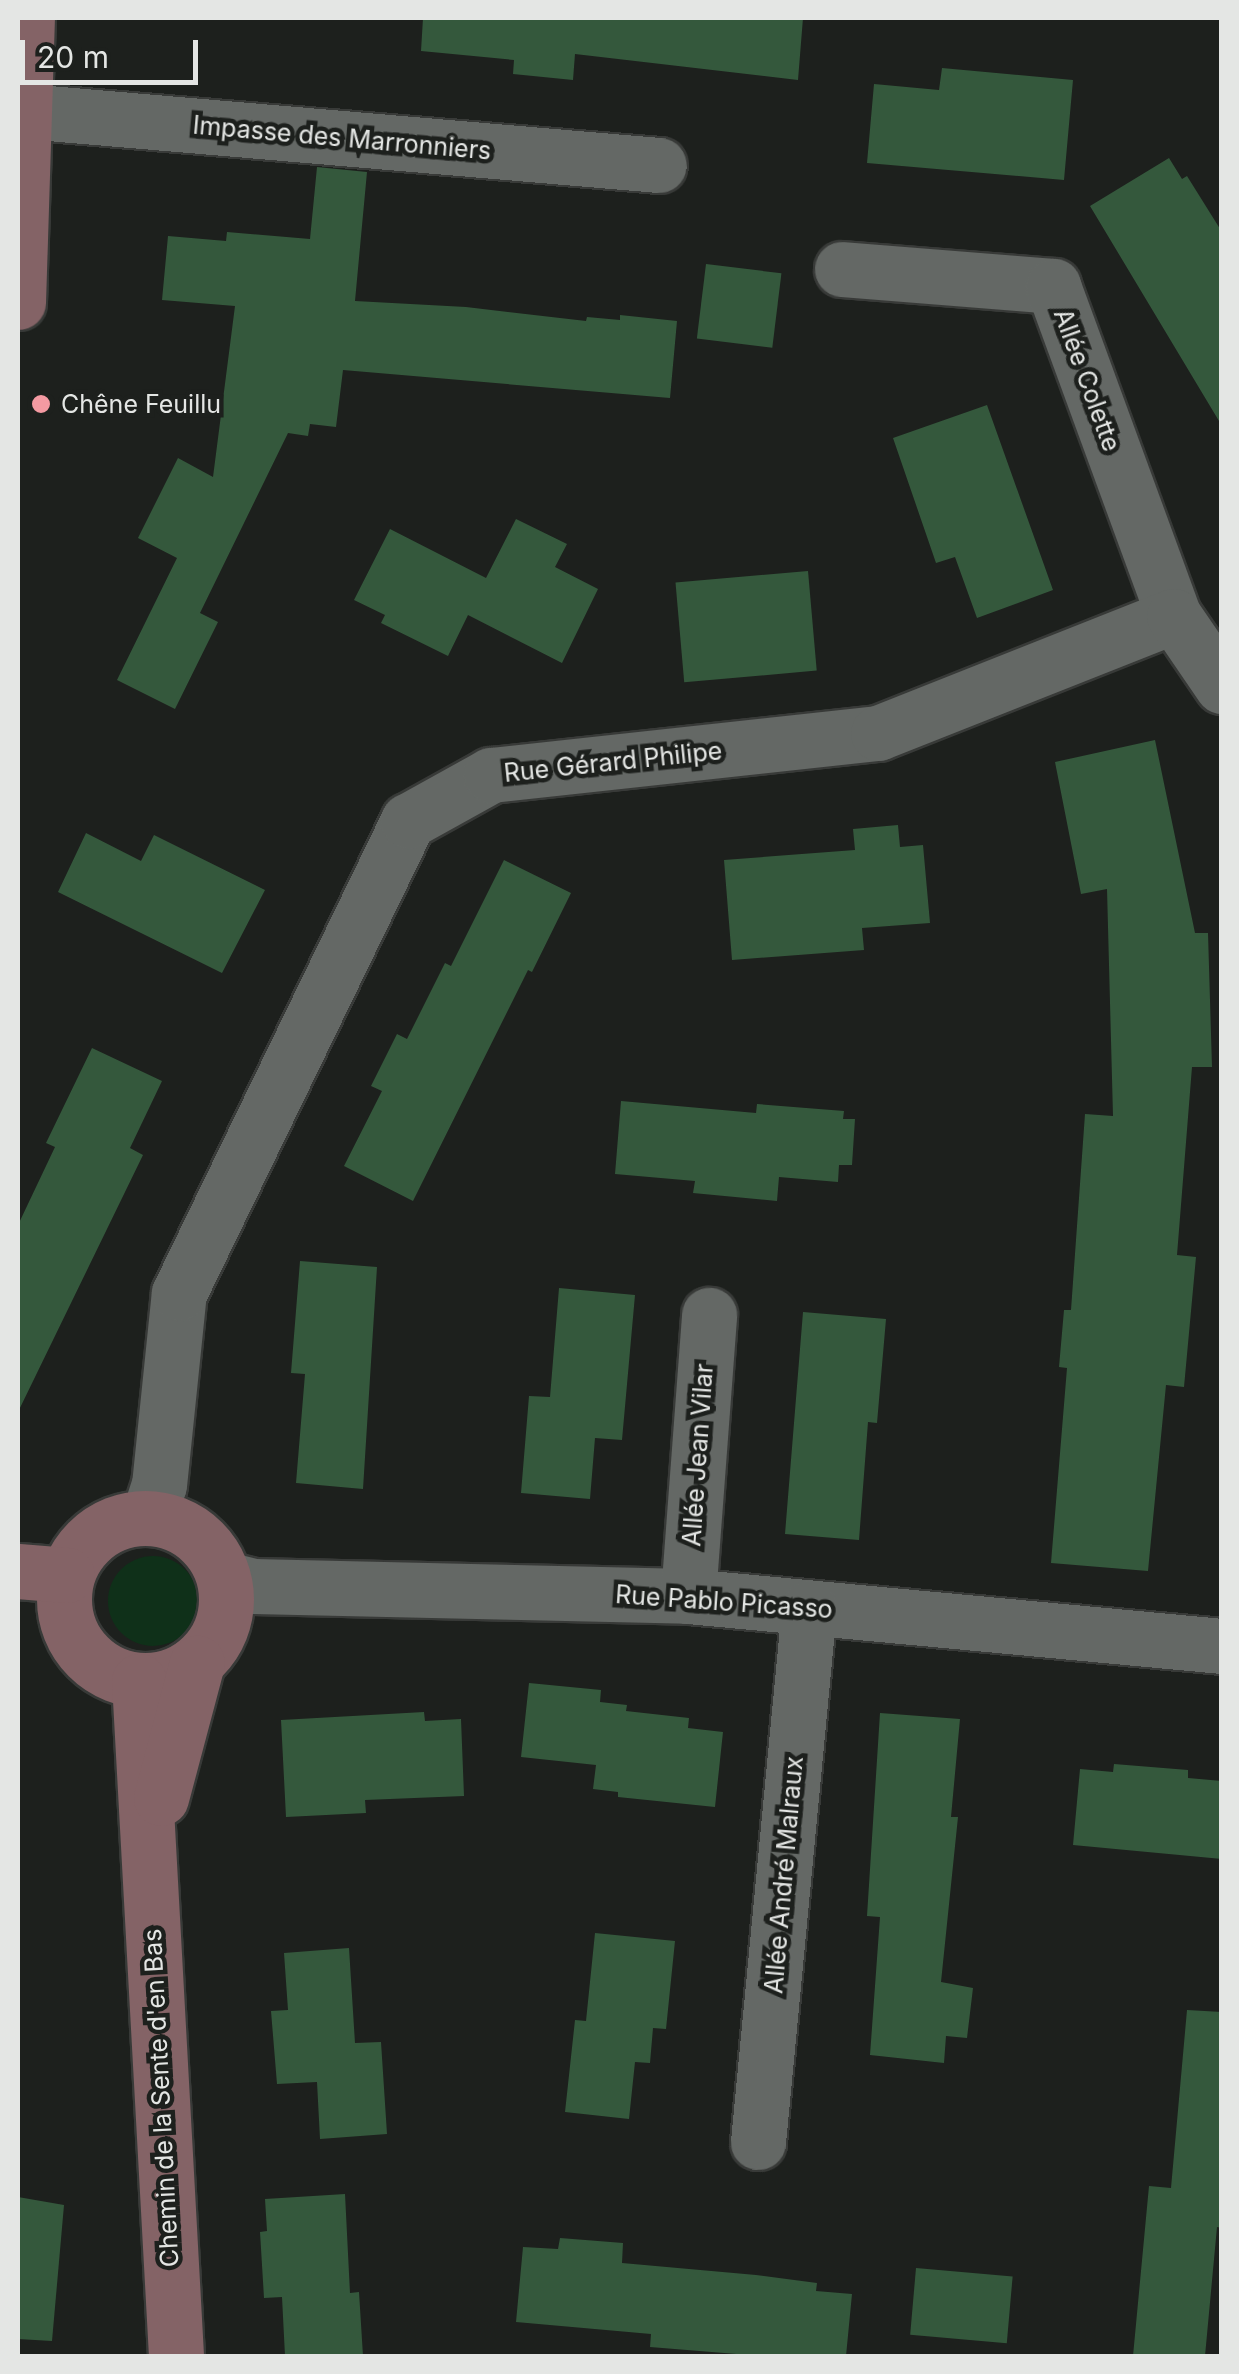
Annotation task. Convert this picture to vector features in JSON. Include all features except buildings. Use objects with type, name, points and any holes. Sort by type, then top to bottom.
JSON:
[{"type":"street","points":[[18,302],[27,18]]},
{"type":"street","name":"Impasse des Marronniers","points":[[25,112],[658,165]]},
{"type":"street","name":"Allée Colette","points":[[842,269],[1053,286],[1174,616]]},
{"type":"street","points":[[1174,616],[1222,686]]},
{"type":"street","name":"Rue Gérard Philipe","points":[[148,1518],[158,1485],[179,1293],[408,821],[491,775],[878,733],[1174,616]]},
{"type":"street","name":"Allée Jean Vilar","points":[[688,1596],[709,1315]]},
{"type":"street","points":[[148,1518],[174,1523],[196,1536],[214,1555],[225,1580],[226,1610],[217,1639],[197,1663],[170,1677],[139,1681],[99,1665],[70,1632],[64,1604],[42,1573],[108,1527],[148,1518]]},
{"type":"street","name":"Rue Pablo Picasso","points":[[225,1580],[253,1586],[688,1596],[1222,1646]]},
{"type":"street","name":"Allée André Malraux","points":[[758,2142],[809,1608]]},
{"type":"street","name":"Chemin de la Sente d'en Bas","points":[[150,1840],[197,1663]]},
{"type":"street","name":"Chemin de la Sente d'en Bas","points":[[139,1681],[176,2356]]},
{"type":"green space","points":[[153,1556],[185,1569],[198,1601],[185,1633],[153,1646],[121,1633],[108,1601],[121,1569]]},
{"type":"place","name":"Chêne Feuillu","points":[[41,404]]}]
